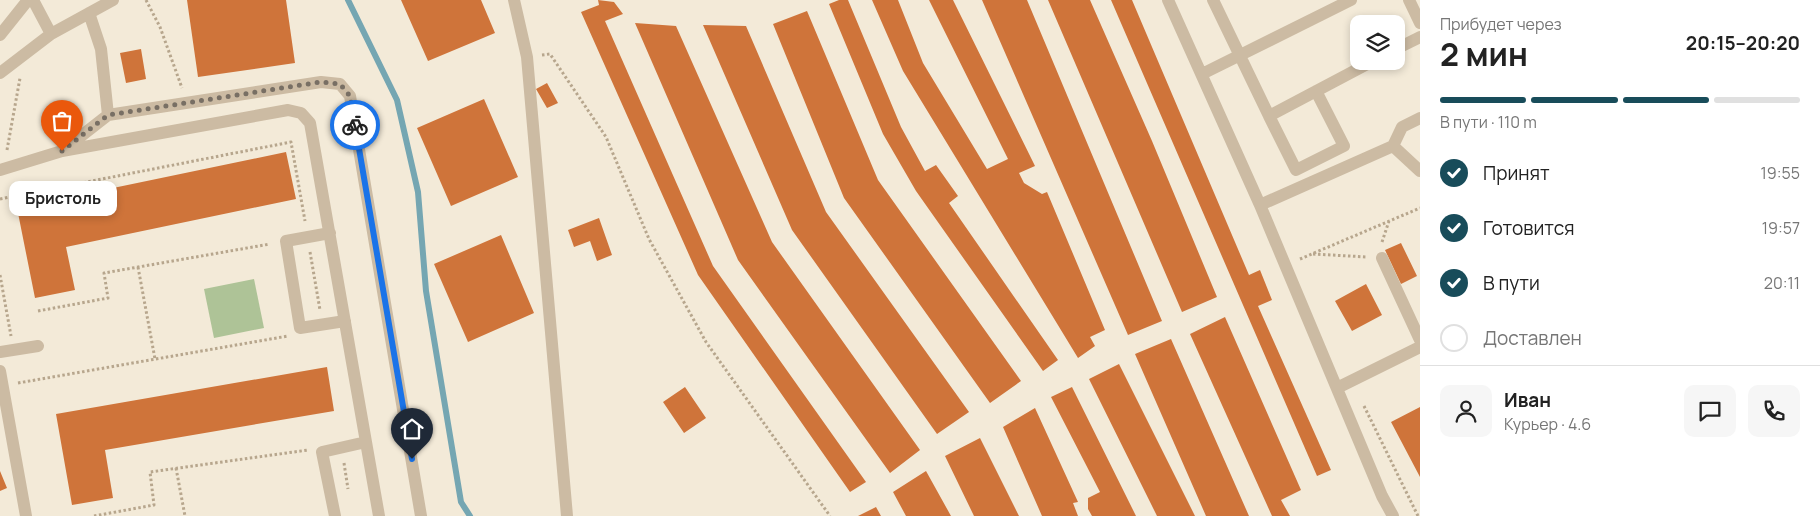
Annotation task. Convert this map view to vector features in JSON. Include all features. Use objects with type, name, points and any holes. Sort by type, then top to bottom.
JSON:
[{"type":"lane","points":[[0,35],[28,0]]},
{"type":"lane","points":[[33,0],[51,34]]},
{"type":"lane","points":[[0,73],[51,34],[113,0]]},
{"type":"lane","points":[[514,0],[527,57],[567,516]]},
{"type":"lane","points":[[1168,0],[1260,206],[1382,496],[1393,516]]},
{"type":"lane","points":[[1213,0],[1296,170],[1344,146],[1316,91]]},
{"type":"lane","points":[[1202,74],[1351,0]]},
{"type":"lane","points":[[1409,0],[1420,23]]},
{"type":"lane","points":[[89,13],[101,49],[108,115]]},
{"type":"lane","points":[[1405,44],[1420,37]]},
{"type":"lane","points":[[1269,116],[1356,70]]},
{"type":"lane","points":[[62,151],[108,115],[321,82],[340,84],[350,96],[422,516]]},
{"type":"lane","points":[[2,170],[62,151],[288,110],[301,113],[310,123],[379,516]]},
{"type":"lane","points":[[1260,206],[1393,146],[1402,128],[1420,118]]},
{"type":"lane","points":[[1393,146],[1420,171]]},
{"type":"lane","points":[[330,233],[286,241],[300,328],[345,321]]},
{"type":"lane","points":[[1382,258],[1420,340]]},
{"type":"lane","points":[[0,352],[38,346]]},
{"type":"lane","points":[[1337,388],[1420,347]]},
{"type":"lane","points":[[0,371],[26,516]]},
{"type":"lane","points":[[335,516],[322,452],[366,442]]},
{"type":"path","points":[[146,0],[160,27],[187,102]]},
{"type":"path","points":[[527,57],[550,54],[606,137],[649,239],[706,342],[830,516]]},
{"type":"path","points":[[2,170],[24,56]]},
{"type":"path","points":[[0,199],[291,142],[322,325]]},
{"type":"path","points":[[1285,265],[1420,208]]},
{"type":"path","points":[[1312,254],[1382,258],[1382,244],[1389,221]]},
{"type":"path","points":[[38,310],[108,298],[104,273],[286,241]]},
{"type":"path","points":[[138,267],[154,359]]},
{"type":"path","points":[[3,386],[297,335]]},
{"type":"path","points":[[1352,381],[1418,516]]},
{"type":"path","points":[[94,516],[154,505],[150,472],[315,448]]},
{"type":"path","points":[[342,448],[350,496]]},
{"type":"path","points":[[176,468],[185,516]]},
{"type":"green space","points":[[254,279],[264,328],[214,338],[204,289]]},
{"type":"building","points":[[187,0],[286,0],[295,63],[198,77]]},
{"type":"building","points":[[401,0],[481,0],[495,33],[428,61]]},
{"type":"building","points":[[598,0],[614,2],[623,14],[605,21],[713,266],[866,482],[850,492],[698,275],[581,12],[599,5]]},
{"type":"building","points":[[839,0],[848,0],[901,127],[925,171],[936,165],[958,196],[949,203],[1058,360],[1043,371],[916,191],[883,134],[829,4]]},
{"type":"building","points":[[872,0],[898,0],[923,63],[987,169],[1008,159],[929,0],[953,0],[1035,166],[1019,173],[1024,183],[1042,194],[1047,192],[1105,330],[1090,337],[1095,346],[1078,358],[903,71]]},
{"type":"building","points":[[982,0],[1027,0],[1162,321],[1128,335]]},
{"type":"building","points":[[1048,0],[1090,0],[1152,141],[1217,297],[1182,312]]},
{"type":"building","points":[[1111,0],[1132,0],[1249,275],[1260,270],[1272,300],[1258,306],[1331,470],[1317,476]]},
{"type":"building","points":[[807,11],[878,180],[1021,381],[990,403],[844,198],[773,24]]},
{"type":"building","points":[[635,23],[676,26],[772,242],[920,450],[890,473],[738,260]]},
{"type":"building","points":[[703,25],[746,26],[826,212],[969,412],[937,434],[792,230]]},
{"type":"building","points":[[141,49],[146,79],[126,83],[120,53]]},
{"type":"building","points":[[547,83],[558,103],[547,108],[536,89]]},
{"type":"building","points":[[484,99],[518,177],[451,206],[417,128]]},
{"type":"building","points":[[286,152],[296,199],[66,247],[75,290],[35,298],[17,208]]},
{"type":"building","points":[[599,218],[612,255],[597,261],[590,241],[574,247],[568,230]]},
{"type":"building","points":[[501,235],[534,313],[468,342],[434,264]]},
{"type":"building","points":[[1401,243],[1417,276],[1401,284],[1385,250]]},
{"type":"building","points":[[1366,284],[1382,315],[1352,331],[1335,301]]},
{"type":"building","points":[[1225,317],[1301,490],[1281,500],[1290,516],[1272,516],[1190,334]]},
{"type":"building","points":[[1171,339],[1249,516],[1206,516],[1135,354]]},
{"type":"building","points":[[1119,364],[1195,516],[1157,516],[1089,379]]},
{"type":"building","points":[[327,367],[334,411],[105,450],[113,498],[72,505],[56,414]]},
{"type":"building","points":[[685,387],[706,418],[684,433],[663,402]]},
{"type":"building","points":[[1072,387],[1136,516],[1092,516],[1088,509],[1088,498],[1100,492],[1051,397]]},
{"type":"building","points":[[1420,407],[1420,477],[1391,422]]},
{"type":"building","points":[[1035,408],[1078,502],[1073,503],[1078,516],[1042,516],[1003,427]]},
{"type":"building","points":[[980,438],[1019,516],[974,516],[945,456]]},
{"type":"building","points":[[0,471],[7,488],[0,491]]},
{"type":"building","points":[[926,471],[951,516],[906,516],[893,492]]},
{"type":"building","points":[[876,507],[881,516],[858,516]]},
{"type":"waterway","points":[[348,0],[397,100],[418,192],[426,291],[461,502],[470,516]]},
{"type":"way so far","points":[[62,151],[108,115],[321,82],[340,84],[350,96],[355,125]]},
{"type":"place","name":"Бристоль","points":[[62,151]]},
{"type":"route","points":[[355,125],[412,459]]}]
